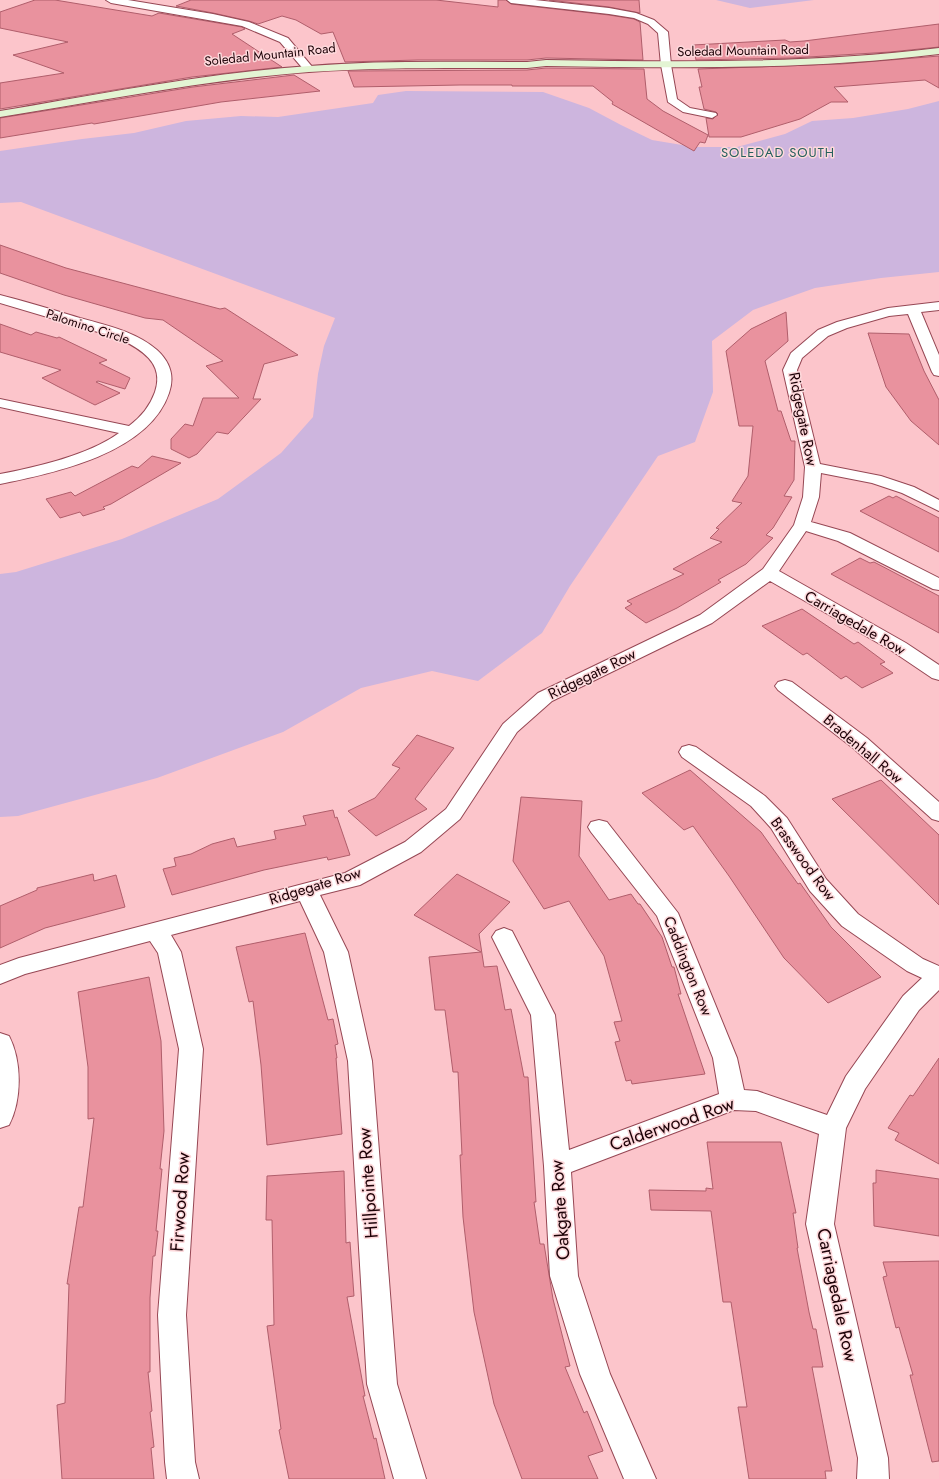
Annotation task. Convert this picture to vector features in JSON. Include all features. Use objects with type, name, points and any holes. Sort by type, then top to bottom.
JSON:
[{"type":"main road","name":"Soledad Mountain Road","points":[[0,109],[212,74],[408,58],[528,60],[546,63],[756,65],[845,62],[939,51]]},
{"type":"main road","name":"Soledad Mountain Road","points":[[0,114],[306,66]]},
{"type":"street","points":[[111,0],[245,24],[284,40],[306,66]]},
{"type":"street","points":[[511,0],[609,11],[641,18],[651,22],[663,32],[666,65],[672,100],[687,110],[712,115]]},
{"type":"street","name":"Palomino Circle","points":[[0,299],[123,335],[135,341],[154,355],[164,372],[166,382],[160,401],[154,411],[133,431],[99,450],[80,458],[36,472],[0,479]]},
{"type":"street","name":"Ridgegate Row","points":[[0,975],[19,967],[352,879],[413,847],[452,814],[510,728],[545,697],[706,619],[769,574],[802,525],[811,496],[813,467],[790,370],[796,356],[823,334],[842,325],[888,312],[939,306]]},
{"type":"street","points":[[912,308],[939,372]]},
{"type":"street","points":[[0,402],[133,431]]},
{"type":"street","points":[[813,467],[875,479],[908,490],[939,506]]},
{"type":"street","points":[[802,525],[844,537],[939,585]]},
{"type":"street","name":"Carriagedale Row","points":[[769,574],[899,647],[939,674]]},
{"type":"street","name":"Bradenhall Row","points":[[785,686],[860,743],[939,814]]},
{"type":"street","name":"Brasswood Row","points":[[689,752],[758,801],[779,824],[818,885],[850,920],[915,965],[939,976]]},
{"type":"street","name":"Caddington Row","points":[[599,827],[667,913],[725,1058],[733,1100]]},
{"type":"street","name":"Hillpointe Row","points":[[307,891],[336,952],[360,1061],[382,1384],[410,1479]]},
{"type":"street","name":"Firwood Row","points":[[156,931],[169,952],[191,1049],[172,1315],[180,1462],[183,1479]]},
{"type":"street","name":"Oakgate Row","points":[[504,937],[543,1015],[557,1166],[564,1276],[595,1374],[640,1479]]},
{"type":"street","name":"Carriagedale Row","points":[[873,1479],[873,1458],[820,1224],[833,1128],[855,1084],[911,1003],[939,976]]},
{"type":"street","points":[[0,1043],[4,1051],[7,1073],[0,1117]]},
{"type":"street","name":"Calderwood Row","points":[[557,1166],[733,1100],[757,1101],[833,1128]]},
{"type":"shaded area","points":[[716,0],[814,0],[750,8]]},
{"type":"shaded area","points":[[406,91],[543,92],[589,108],[652,140],[694,147],[737,147],[785,134],[812,121],[853,118],[908,109],[939,101],[939,272],[881,278],[815,288],[753,310],[712,341],[713,392],[695,442],[658,456],[570,586],[542,633],[478,681],[432,671],[361,688],[283,732],[157,778],[18,816],[0,817],[0,574],[16,572],[122,539],[218,499],[281,453],[313,417],[318,374],[324,346],[335,318],[21,202],[0,203],[0,151],[134,133],[186,121],[241,116],[278,117],[373,103],[378,95]]},
{"type":"building","points":[[35,0],[55,0],[152,16],[159,13],[242,27],[245,29],[232,34],[282,67],[192,77],[0,109],[0,83],[64,73],[13,55],[68,42],[0,28],[0,12]]},
{"type":"building","points":[[191,0],[436,0],[498,7],[498,0],[506,0],[511,4],[634,19],[640,22],[643,60],[546,58],[527,60],[345,62],[333,32],[321,34],[296,20],[282,16],[258,24],[176,6]]},
{"type":"building","points":[[549,0],[639,0],[640,13],[609,7]]},
{"type":"building","points":[[939,24],[939,47],[890,52],[792,58],[696,60],[693,45],[785,40],[790,42],[804,41]]},
{"type":"building","points":[[939,56],[939,88],[925,80],[834,87],[848,102],[831,102],[800,119],[741,137],[709,137],[706,118],[713,119],[718,114],[716,112],[704,109],[699,87],[702,87],[698,69],[841,64]]},
{"type":"building","points":[[546,68],[644,69],[647,99],[663,111],[708,135],[705,143],[700,142],[694,151],[612,104],[613,102],[593,86],[460,85],[354,87],[348,71],[527,70]]},
{"type":"building","points":[[294,75],[320,91],[221,102],[94,124],[92,123],[0,138],[0,118],[193,87]]},
{"type":"building","points":[[0,245],[66,268],[220,309],[225,308],[298,355],[264,364],[253,399],[261,399],[228,434],[217,432],[197,454],[189,458],[171,449],[171,439],[185,424],[193,426],[203,398],[239,398],[206,366],[223,361],[163,320],[145,318],[64,295],[0,273]]},
{"type":"building","points":[[786,312],[788,341],[765,361],[778,411],[781,411],[791,441],[795,441],[794,480],[784,496],[792,497],[773,528],[766,535],[773,538],[746,564],[718,580],[721,582],[677,608],[646,623],[625,608],[632,604],[627,601],[684,574],[673,569],[722,542],[710,538],[719,529],[716,528],[742,503],[732,501],[748,476],[753,426],[739,426],[726,351],[751,329]]},
{"type":"building","points":[[0,324],[31,335],[36,332],[57,338],[59,337],[107,360],[99,363],[130,378],[125,389],[98,381],[96,382],[120,393],[95,405],[57,386],[42,378],[61,370],[0,352]]},
{"type":"building","points":[[868,333],[909,334],[924,371],[939,400],[939,445],[911,421],[886,387]]},
{"type":"building","points":[[152,456],[181,463],[111,504],[103,507],[105,509],[83,516],[80,512],[60,518],[46,499],[71,492],[75,496],[132,466],[138,468]]},
{"type":"building","points":[[889,496],[893,498],[896,496],[939,518],[939,552],[860,511]]},
{"type":"building","points":[[860,558],[870,563],[874,562],[939,596],[939,633],[831,574]]},
{"type":"building","points":[[802,609],[854,644],[858,642],[885,662],[880,664],[893,673],[862,688],[846,676],[841,679],[807,653],[803,655],[762,626]]},
{"type":"building","points":[[417,735],[454,748],[415,799],[427,809],[376,836],[348,811],[375,798],[400,768],[392,765]]},
{"type":"building","points":[[690,770],[761,832],[831,927],[881,977],[828,1003],[784,958],[729,876],[693,826],[684,830],[642,793]]},
{"type":"building","points":[[881,780],[939,835],[939,905],[832,799]]},
{"type":"building","points":[[521,797],[582,801],[579,856],[609,900],[631,894],[638,904],[640,904],[662,937],[672,967],[674,967],[681,994],[678,994],[705,1074],[632,1084],[631,1080],[626,1081],[615,1042],[620,1041],[614,1022],[622,1021],[604,956],[569,901],[544,909],[513,861]]},
{"type":"building","points":[[333,810],[335,818],[337,817],[350,855],[328,860],[327,857],[264,870],[172,895],[163,869],[176,866],[174,858],[191,854],[212,844],[234,838],[237,847],[276,839],[274,831],[306,825],[303,816]]},
{"type":"building","points":[[93,874],[94,881],[116,875],[125,907],[45,928],[0,948],[0,906],[37,890],[37,888]]},
{"type":"building","points":[[457,874],[510,902],[479,934],[484,967],[497,966],[505,1010],[511,1009],[524,1077],[528,1077],[536,1202],[534,1202],[540,1244],[544,1244],[553,1299],[570,1366],[565,1367],[584,1413],[587,1411],[603,1451],[588,1456],[598,1479],[522,1479],[494,1404],[474,1312],[463,1217],[458,1072],[453,1072],[445,1010],[435,1010],[429,957],[481,952],[414,915]]},
{"type":"building","points":[[305,933],[328,1020],[333,1019],[338,1044],[335,1045],[342,1134],[267,1145],[261,1065],[253,1001],[249,1002],[236,947]]},
{"type":"building","points":[[149,977],[161,1041],[164,1131],[156,1231],[158,1231],[155,1256],[153,1256],[150,1298],[150,1372],[148,1372],[152,1411],[150,1412],[154,1447],[151,1448],[154,1479],[62,1479],[57,1405],[65,1403],[69,1284],[67,1284],[79,1207],[83,1207],[94,1118],[88,1119],[88,1067],[78,992]]},
{"type":"building","points":[[939,1058],[939,1164],[895,1140],[899,1133],[888,1128],[910,1095],[913,1096]]},
{"type":"building","points":[[707,1142],[781,1142],[796,1213],[793,1213],[797,1248],[809,1312],[813,1329],[816,1329],[823,1367],[812,1367],[832,1471],[825,1471],[826,1479],[749,1479],[738,1407],[747,1407],[731,1302],[723,1302],[711,1211],[651,1210],[649,1190],[706,1191],[706,1188],[713,1189]]},
{"type":"building","points":[[876,1170],[939,1179],[939,1236],[874,1226],[873,1183],[876,1183]]},
{"type":"building","points":[[344,1171],[346,1243],[350,1242],[354,1296],[347,1297],[365,1396],[363,1396],[374,1439],[376,1438],[385,1479],[289,1479],[279,1430],[281,1429],[267,1326],[274,1325],[272,1220],[266,1220],[267,1176]]},
{"type":"building","points":[[939,1261],[939,1461],[932,1462],[910,1375],[913,1375],[899,1327],[896,1328],[883,1277],[887,1276],[883,1262]]},
{"type":"district","name":"SOLEDAD SOUTH","points":[[778,152]]}]
